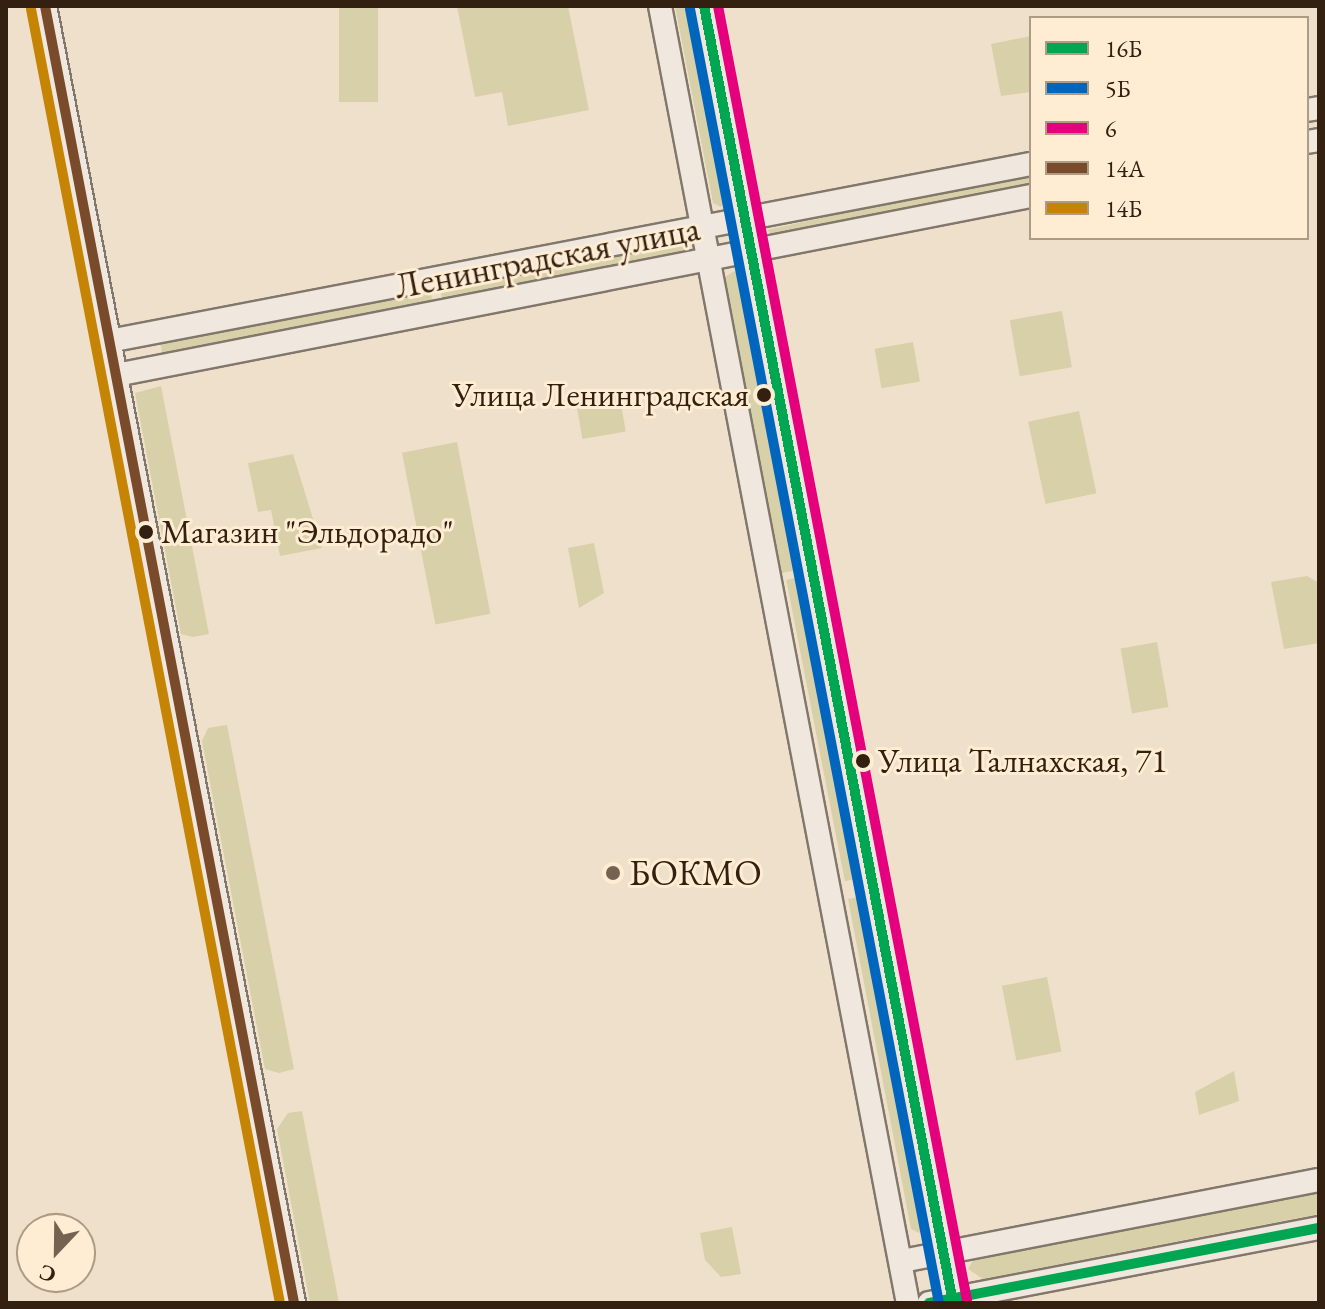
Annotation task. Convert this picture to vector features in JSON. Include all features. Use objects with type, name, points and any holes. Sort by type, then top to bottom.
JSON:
[{"type":"street","points":[[45,6],[294,1303]]},
{"type":"street","points":[[660,6],[908,1303]]},
{"type":"street","points":[[704,6],[953,1301]]},
{"type":"street","name":"Ленинградская улица","points":[[109,341],[1029,164]]},
{"type":"street","name":"Ленинградская улица","points":[[116,375],[1029,196]]},
{"type":"street","points":[[902,1261],[1319,1180]]},
{"type":"street","points":[[929,1303],[953,1301],[1319,1228]]},
{"type":"shaded area","points":[[339,6],[378,6],[378,102],[339,102]]},
{"type":"shaded area","points":[[457,6],[568,6],[589,110],[508,126],[502,92],[475,97]]},
{"type":"shaded area","points":[[675,6],[691,6],[728,198],[721,207],[713,203]]},
{"type":"shaded area","points":[[1029,36],[1029,92],[1001,96],[991,44]]},
{"type":"shaded area","points":[[1029,171],[1029,188],[773,237],[767,230]]},
{"type":"shaded area","points":[[682,241],[686,254],[443,304],[440,287]]},
{"type":"shaded area","points":[[734,271],[741,278],[797,570],[782,573],[725,277]]},
{"type":"shaded area","points":[[430,289],[433,305],[163,357],[160,341]]},
{"type":"shaded area","points":[[1062,311],[1072,367],[1020,376],[1010,320]]},
{"type":"shaded area","points":[[913,342],[920,381],[882,388],[875,349]]},
{"type":"shaded area","points":[[161,386],[209,634],[193,637],[181,634],[135,393]]},
{"type":"shaded area","points":[[619,393],[626,431],[582,439],[576,401]]},
{"type":"shaded area","points":[[1079,411],[1096,493],[1046,504],[1028,422]]},
{"type":"shaded area","points":[[457,442],[490,614],[435,624],[402,453]]},
{"type":"shaded area","points":[[293,454],[322,548],[280,556],[271,510],[258,512],[248,463]]},
{"type":"shaded area","points":[[594,543],[604,593],[579,608],[568,548]]},
{"type":"shaded area","points":[[1307,576],[1319,583],[1319,643],[1284,649],[1271,582]]},
{"type":"shaded area","points":[[801,577],[860,878],[845,881],[786,580]]},
{"type":"shaded area","points":[[1157,642],[1168,707],[1132,713],[1121,648]]},
{"type":"shaded area","points":[[227,725],[294,1069],[279,1073],[265,1069],[202,741],[208,728]]},
{"type":"shaded area","points":[[863,896],[926,1224],[919,1233],[911,1229],[848,899]]},
{"type":"shaded area","points":[[1047,977],[1062,1052],[1016,1060],[1002,986]]},
{"type":"shaded area","points":[[1234,1071],[1239,1101],[1199,1115],[1195,1092]]},
{"type":"shaded area","points":[[302,1111],[339,1303],[310,1303],[277,1129],[288,1113]]},
{"type":"shaded area","points":[[1319,1191],[1319,1214],[983,1279],[968,1269],[975,1257]]},
{"type":"shaded area","points":[[732,1227],[741,1274],[721,1277],[705,1260],[700,1233]]},
{"type":"transit line","name":"14А","points":[[45,6],[294,1303]]},
{"type":"transit line","name":"16Б","points":[[704,6],[953,1303]]},
{"type":"transit line","name":"6","points":[[718,6],[967,1300]]},
{"type":"transit line","name":"14Б","points":[[31,9],[280,1303]]},
{"type":"transit line","name":"5Б","points":[[690,9],[939,1303]]},
{"type":"transit line","name":"16Б","points":[[929,1303],[1319,1228]]},
{"type":"place","name":"Улица Ленинградская","points":[[764,395]]},
{"type":"place","name":"Магазин \"Эльдорадо\"","points":[[146,532]]},
{"type":"place","name":"Улица Талнахская, 71","points":[[863,761]]},
{"type":"place","name":"БОКМО","points":[[613,873]]}]
